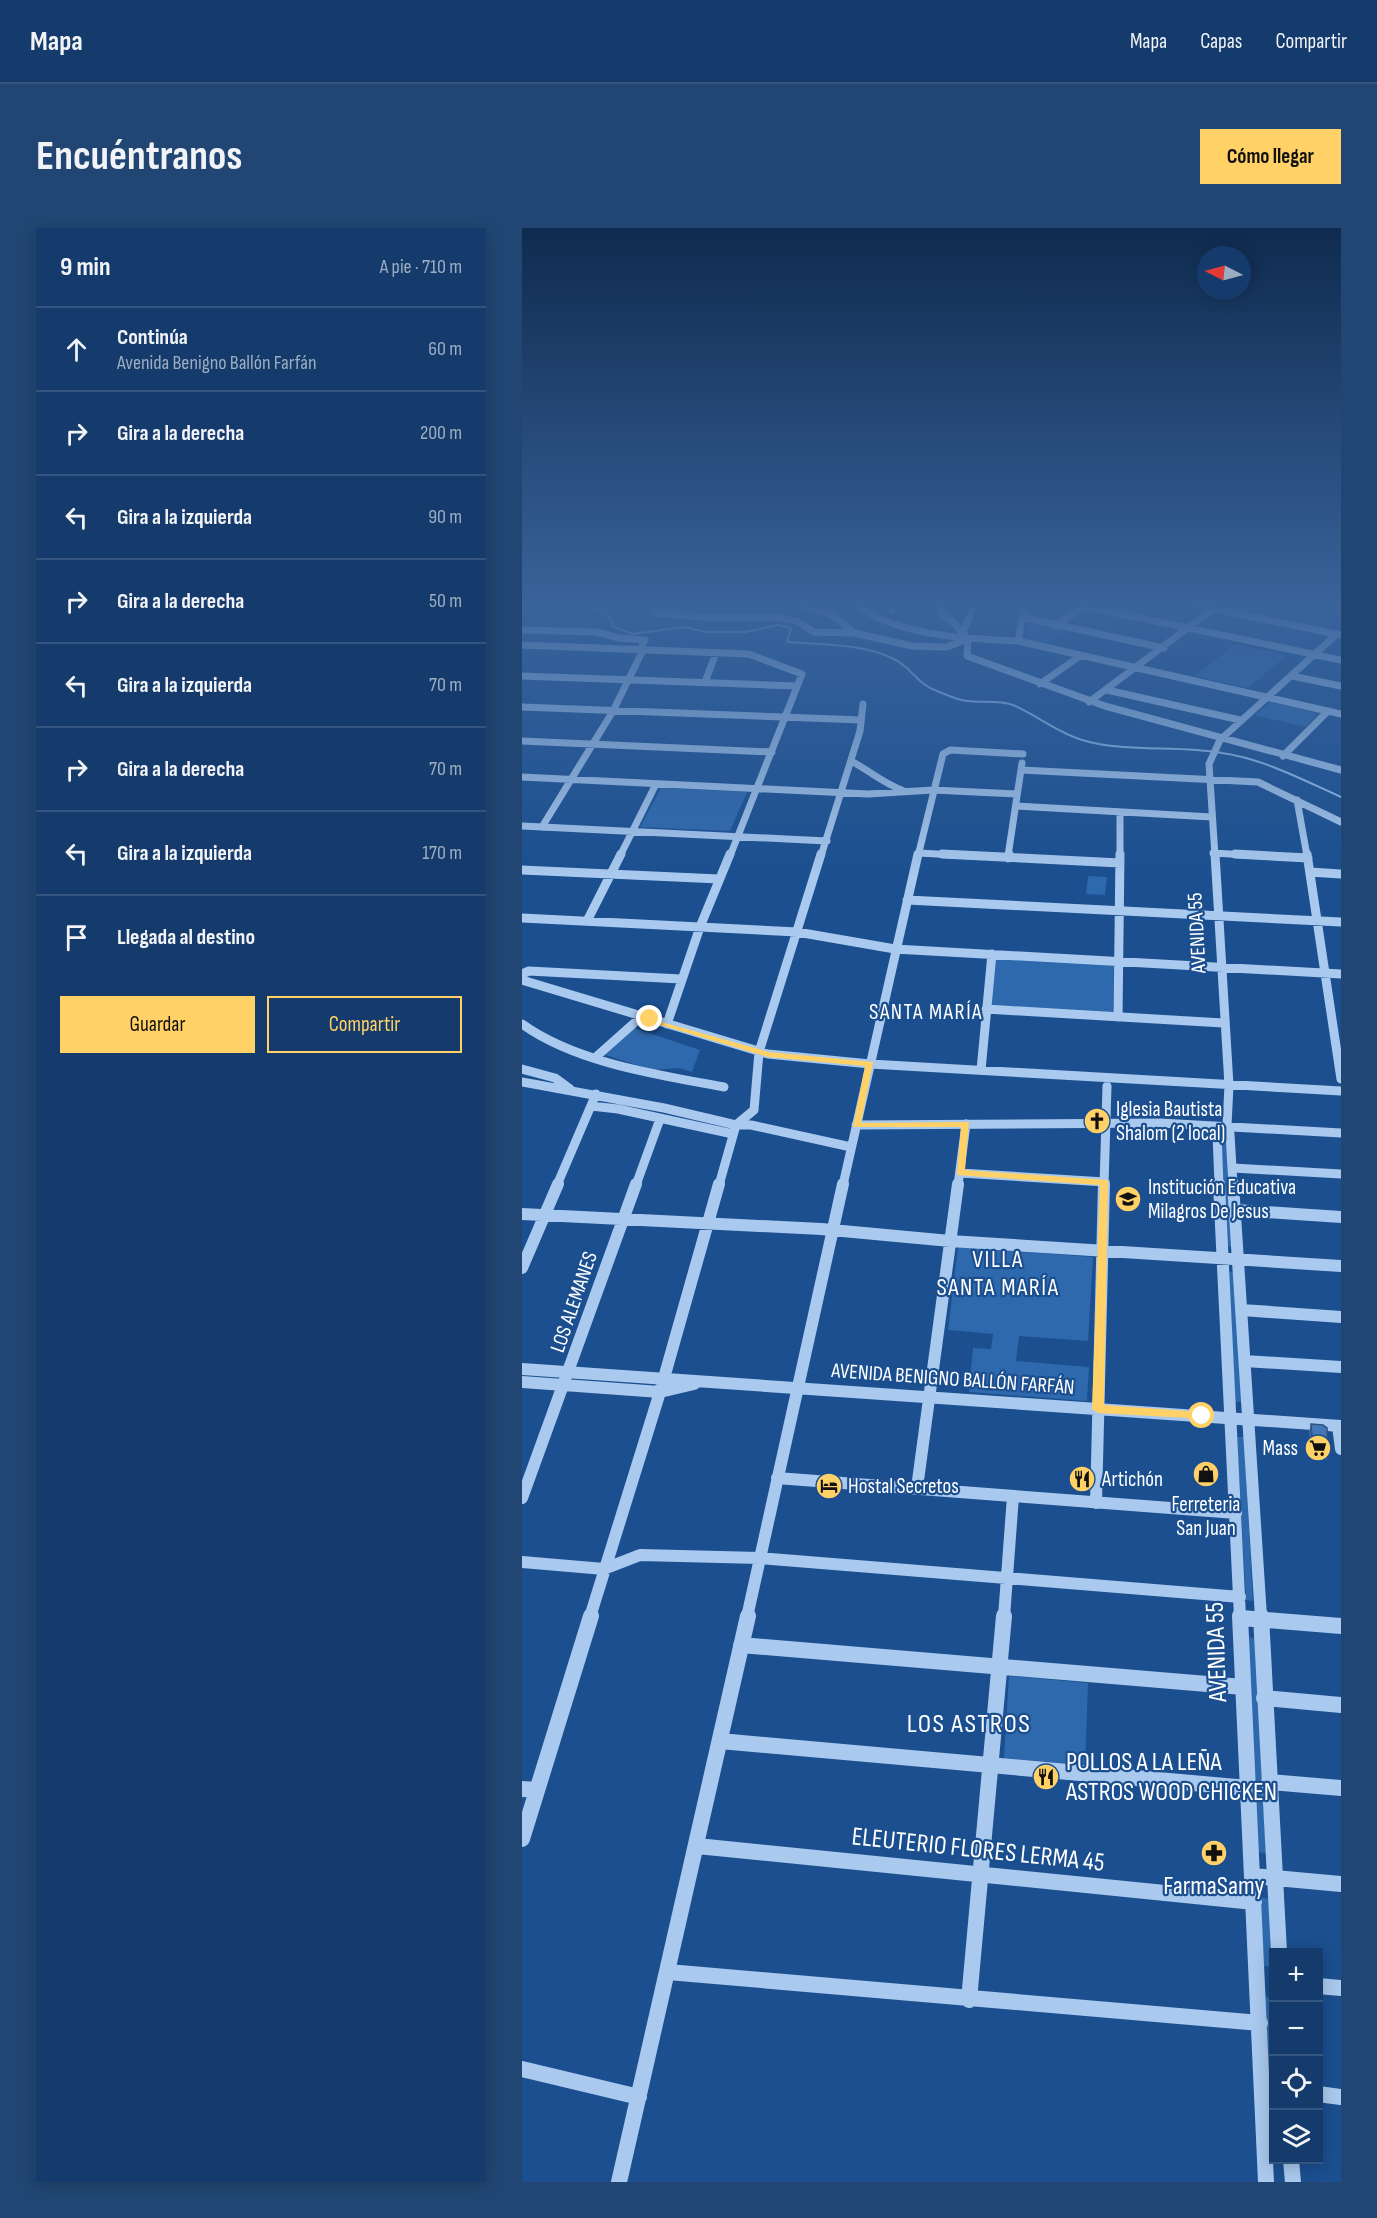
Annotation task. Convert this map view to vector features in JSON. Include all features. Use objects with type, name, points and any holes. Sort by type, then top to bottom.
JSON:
[{"type":"street","points":[[542,827],[622,694]]},
{"type":"street","points":[[667,1024],[700,927],[758,788],[793,694]]},
{"type":"street","points":[[1068,694],[1220,740],[1341,770]]},
{"type":"street","points":[[1089,702],[1101,694]]},
{"type":"street","points":[[1126,694],[1240,720]]},
{"type":"street","points":[[1249,694],[1341,714]]},
{"type":"street","points":[[1220,740],[1271,694]]},
{"type":"street","points":[[522,1839],[529,1790],[604,1569],[660,1392],[735,1130],[750,1115],[757,1101],[759,1052],[851,761],[863,704]]},
{"type":"street","points":[[522,707],[861,720]]},
{"type":"street","points":[[1283,756],[1328,711]]},
{"type":"street","name":"AVENIDA 55","points":[[1220,740],[1210,761],[1209,778],[1220,916],[1223,1023],[1229,1085],[1227,1126],[1230,1132],[1236,1210],[1279,1948]]},
{"type":"street","points":[[522,741],[772,752]]},
{"type":"street","points":[[619,2182],[697,1846],[895,949],[933,790],[945,752],[1024,752],[1008,858]]},
{"type":"street","points":[[851,761],[877,774],[886,785],[913,793]]},
{"type":"street","points":[[1021,770],[1258,782],[1341,822]]},
{"type":"street","points":[[522,777],[841,793],[913,793],[933,790],[1017,794]]},
{"type":"street","points":[[587,921],[656,784]]},
{"type":"street","points":[[1297,800],[1337,1028],[1341,1080]]},
{"type":"street","points":[[1016,806],[1212,817]]},
{"type":"street","points":[[1118,1017],[1117,962],[1121,911],[1120,812]]},
{"type":"street","points":[[522,826],[827,841]]},
{"type":"street","points":[[920,852],[1120,863]]},
{"type":"street","points":[[1214,853],[1308,858]]},
{"type":"street","points":[[522,870],[719,879]]},
{"type":"street","points":[[1310,872],[1341,874]]},
{"type":"street","points":[[907,900],[1341,922]]},
{"type":"street","points":[[522,918],[797,932],[895,949],[1341,974]]},
{"type":"street","points":[[981,1070],[992,954]]},
{"type":"street","points":[[522,974],[529,971],[681,978]]},
{"type":"street","points":[[524,983],[759,1052],[870,1064],[1341,1091]]},
{"type":"street","points":[[986,1009],[1223,1023]]},
{"type":"street","points":[[597,1056],[641,1017]]},
{"type":"street","points":[[522,1024],[533,1032],[570,1049],[644,1072],[724,1087]]},
{"type":"street","points":[[522,1069],[558,1079],[566,1083],[570,1089]]},
{"type":"street","points":[[523,1085],[596,1094],[735,1130]]},
{"type":"street","points":[[1096,1503],[1107,1086]]},
{"type":"street","points":[[522,1268],[596,1094]]},
{"type":"street","points":[[591,1106],[735,1130],[751,1125],[851,1147]]},
{"type":"street","name":"LOS ALEMANES","points":[[522,1498],[570,1372],[660,1119]]},
{"type":"street","points":[[856,1125],[1107,1123],[1227,1126],[1341,1133]]},
{"type":"street","points":[[917,1488],[966,1124]]},
{"type":"street","name":"AVENIDA 55","points":[[1227,1126],[1217,1131],[1266,2182]]},
{"type":"street","points":[[1233,1168],[1341,1174]]},
{"type":"street","points":[[960,1173],[1105,1182]]},
{"type":"street","points":[[1236,1210],[1341,1217]]},
{"type":"street","points":[[522,1214],[709,1224],[1341,1266]]},
{"type":"street","points":[[1242,1310],[1341,1317]]},
{"type":"street","points":[[1245,1360],[1341,1367]]},
{"type":"street","name":"AVENIDA BENIGNO BALLÓN FARFÁN","points":[[522,1369],[1339,1426]]},
{"type":"street","points":[[522,1382],[660,1392],[706,1381]]},
{"type":"street","points":[[1339,1426],[1341,1449]]},
{"type":"street","points":[[777,1478],[1236,1513]]},
{"type":"street","points":[[969,2000],[992,1766],[1013,1496]]},
{"type":"street","points":[[522,1562],[604,1569],[640,1555],[760,1558],[1240,1597]]},
{"type":"street","points":[[1241,1618],[1341,1626]]},
{"type":"street","points":[[741,1645],[1243,1687]]},
{"type":"street","points":[[1264,1698],[1341,1705]]},
{"type":"street","points":[[720,1741],[1248,1788]]},
{"type":"street","points":[[1269,1782],[1341,1788]]},
{"type":"street","name":"ELEUTERIO FLORES LERMA 45","points":[[697,1846],[1254,1902]]},
{"type":"street","points":[[1253,1876],[1341,1884]]},
{"type":"street","points":[[668,1972],[969,2000],[1260,2023]]},
{"type":"street","points":[[1323,1986],[1341,1988]]},
{"type":"street","points":[[522,2069],[639,2097]]},
{"type":"street","points":[[1323,2095],[1341,2097]]},
{"type":"street","points":[[1291,2164],[1293,2182]]},
{"type":"shaded area","points":[[1270,702],[1319,713],[1306,727],[1255,715]]},
{"type":"shaded area","points":[[661,788],[747,792],[730,831],[640,827]]},
{"type":"shaded area","points":[[1088,876],[1107,877],[1105,895],[1086,894]]},
{"type":"shaded area","points":[[996,957],[1114,964],[1113,1015],[991,1008]]},
{"type":"shaded area","points":[[634,1028],[700,1050],[692,1072],[679,1068],[653,1070],[605,1055]]},
{"type":"shaded area","points":[[1221,1135],[1226,1135],[1233,1247],[1227,1246]]},
{"type":"shaded area","points":[[958,1247],[1093,1257],[1088,1341],[1019,1336],[1016,1361],[1089,1367],[1087,1401],[969,1392],[973,1348],[991,1349],[993,1334],[948,1330]]},
{"type":"shaded area","points":[[1229,1272],[1235,1272],[1242,1402],[1235,1402]]},
{"type":"shaded area","points":[[1237,1437],[1244,1437],[1253,1601],[1246,1600]]},
{"type":"shaded area","points":[[1248,1637],[1255,1638],[1266,1853],[1258,1852]]},
{"type":"shaded area","points":[[1009,1676],[1088,1683],[1085,1765],[1004,1758]]},
{"type":"shaded area","points":[[1260,1897],[1269,1899],[1272,1948],[1269,1948],[1269,1967],[1264,1966]]},
{"type":"shaded area","points":[[1265,1997],[1269,1998],[1269,2074]]},
{"type":"building","points":[[1311,1424],[1323,1425],[1327,1428],[1328,1452],[1313,1451]]},
{"type":"waterway","points":[[945,694],[973,702],[1013,705],[1064,733],[1099,744],[1134,748],[1187,749],[1238,756],[1283,771],[1341,797]]},
{"type":"place","name":"Iglesia Bautista Shalom (2 local)","points":[[1097,1121]]},
{"type":"place","name":"Institución Educativa Milagros De Jesus","points":[[1128,1199]]},
{"type":"place","name":"Mass","points":[[1318,1448]]},
{"type":"place","name":"Ferreteria San Juan","points":[[1206,1474]]},
{"type":"place","name":"Artichón","points":[[1082,1479]]},
{"type":"place","name":"Hostal Secretos","points":[[829,1486]]},
{"type":"place","name":"POLLOS A LA LEÑA ASTROS WOOD CHICKEN","points":[[1046,1777]]},
{"type":"place","name":"FarmaSamy","points":[[1214,1853]]},
{"type":"district","name":"SANTA MARÍA","points":[[926,1012]]},
{"type":"district","name":"VILLA SANTA MARÍA","points":[[998,1273]]},
{"type":"district","name":"LOS ASTROS","points":[[969,1724]]},
{"type":"route","points":[[650,1019],[768,1054],[870,1064],[856,1125],[966,1124],[960,1173],[1105,1182],[1098,1409],[1202,1416]]}]
